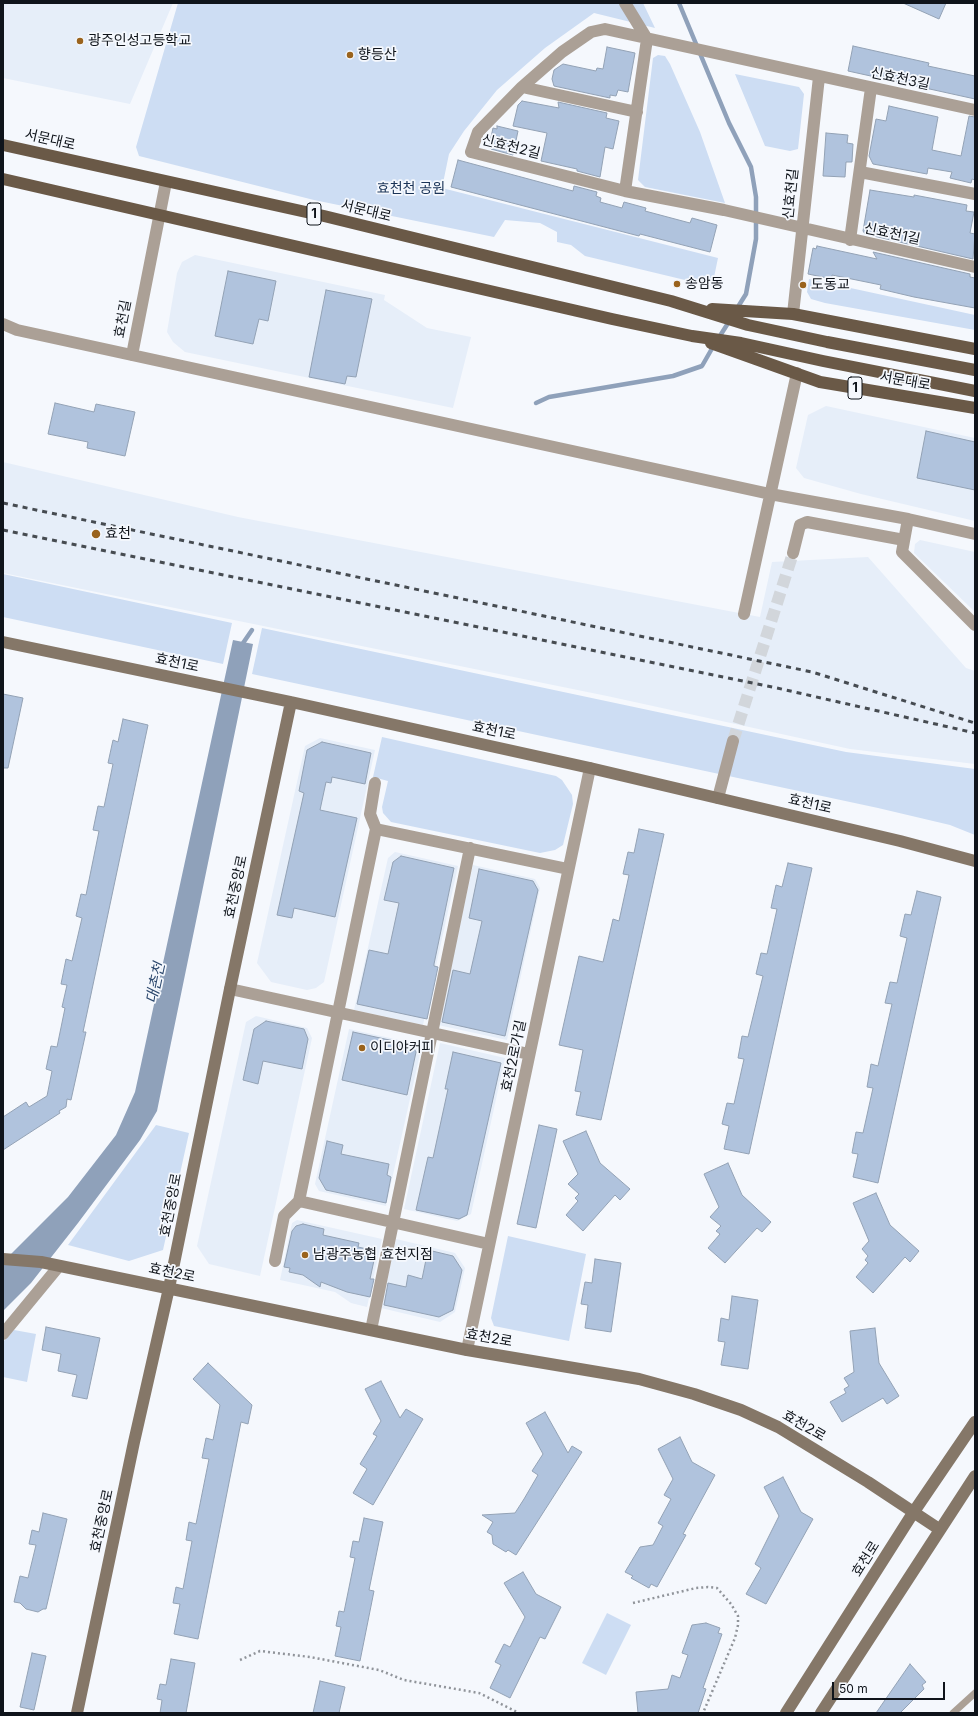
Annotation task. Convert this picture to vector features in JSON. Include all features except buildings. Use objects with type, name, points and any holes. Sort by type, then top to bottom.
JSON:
[{"type":"main road","name":"서문대로","points":[[3,145],[324,216],[624,289],[697,308],[748,325],[827,342],[975,370]]},
{"type":"main road","points":[[3,179],[159,214]]},
{"type":"main road","name":"1","points":[[159,214],[740,348]]},
{"type":"main road","points":[[697,308],[793,314],[975,349]]},
{"type":"main road","name":"서문대로","points":[[740,348],[820,382],[975,408]]},
{"type":"main road","name":"서문대로","points":[[740,348],[823,361],[975,391]]},
{"type":"street","points":[[625,3],[647,39],[625,191]]},
{"type":"street","name":"신효천2길","points":[[803,229],[724,210],[625,191],[471,152],[478,132],[522,87],[562,52],[591,32],[604,29],[819,77]]},
{"type":"street","name":"신효천3길","points":[[819,77],[975,110]]},
{"type":"street","name":"신효천길","points":[[793,314],[819,77]]},
{"type":"street","points":[[522,87],[637,112]]},
{"type":"street","points":[[850,240],[871,88]]},
{"type":"street","points":[[860,172],[975,194]]},
{"type":"street","name":"효천길","points":[[3,324],[17,330],[132,355],[166,182]]},
{"type":"street","name":"신효천1길","points":[[803,229],[975,267]]},
{"type":"street","points":[[132,355],[770,494],[908,519],[975,534]]},
{"type":"street","points":[[744,614],[797,373]]},
{"type":"street","points":[[908,519],[902,552],[975,625]]},
{"type":"street","points":[[793,553],[800,525],[807,522],[904,540]]},
{"type":"street","name":"효천1로","points":[[3,642],[292,702],[590,768],[900,841],[975,861]]},
{"type":"street","name":"효천중앙로","points":[[77,1713],[133,1450],[170,1288],[230,989],[292,702]]},
{"type":"street","points":[[718,798],[734,741]]},
{"type":"street","name":"효천2로가길","points":[[467,1350],[590,768]]},
{"type":"street","points":[[275,1261],[284,1216],[299,1201],[376,829],[370,814],[375,783]]},
{"type":"street","points":[[376,829],[568,869]]},
{"type":"street","points":[[371,1330],[470,848]]},
{"type":"street","points":[[230,989],[529,1054]]},
{"type":"street","points":[[299,1201],[489,1244]]},
{"type":"street","name":"효천2로","points":[[3,1259],[34,1261],[467,1350],[639,1378],[741,1410],[778,1427],[804,1442],[939,1529]]},
{"type":"street","points":[[3,1334],[59,1266]]},
{"type":"street","name":"효천로","points":[[786,1713],[913,1512],[975,1422]]},
{"type":"street","points":[[821,1713],[939,1529],[975,1476]]},
{"type":"lane","points":[[953,1713],[975,1693]]},
{"type":"path","points":[[633,1603],[696,1588],[708,1587],[717,1588],[731,1604],[738,1616],[738,1625],[735,1638],[703,1713]]},
{"type":"path","points":[[240,1660],[260,1651],[310,1657],[379,1670],[404,1680],[479,1693],[519,1713]]},
{"type":"shaded area","name":"광주인성고등학교","points":[[3,3],[173,3],[130,104],[3,78]]},
{"type":"shaded area","points":[[195,255],[385,295],[384,300],[427,328],[471,337],[453,408],[185,352],[173,342],[167,332],[177,273],[182,262]]},
{"type":"shaded area","points":[[826,406],[975,438],[975,521],[861,494],[804,478],[796,468],[808,415]]},
{"type":"shaded area","points":[[3,462],[238,517],[760,617],[772,562],[868,557],[966,668],[975,671],[975,764],[850,749],[607,696],[3,573]]},
{"type":"shaded area","points":[[920,540],[975,552],[975,612],[914,553],[915,544]]},
{"type":"shaded area","points":[[233,640],[253,644],[157,1111],[140,1140],[78,1223],[31,1283],[3,1311],[3,1262],[68,1197],[116,1135],[135,1092]]},
{"type":"shaded area","points":[[320,738],[375,750],[324,982],[316,988],[307,990],[271,982],[257,963],[305,746]]},
{"type":"shaded area","points":[[395,852],[458,866],[423,1025],[354,1010],[388,858]]},
{"type":"shaded area","points":[[473,865],[535,879],[540,888],[507,1040],[438,1025]]},
{"type":"shaded area","points":[[256,1016],[307,1028],[312,1038],[260,1276],[209,1264],[197,1246],[246,1022]]},
{"type":"shaded area","points":[[349,1029],[422,1045],[386,1206],[319,1191],[315,1184]]},
{"type":"shaded area","points":[[440,1043],[505,1058],[471,1214],[457,1221],[404,1209]]},
{"type":"shaded area","points":[[297,1220],[382,1239],[367,1307],[351,1303],[335,1292],[280,1280],[292,1223]]},
{"type":"shaded area","points":[[396,1239],[455,1253],[465,1268],[455,1312],[440,1322],[381,1308]]},
{"type":"green space","name":"효천천 공원","points":[[178,3],[643,3],[655,28],[594,13],[545,48],[497,90],[464,131],[449,154],[442,188],[718,258],[713,282],[710,286],[585,256],[571,245],[557,242],[557,232],[540,223],[505,220],[494,237],[314,200],[139,156],[136,147]]},
{"type":"green space","points":[[658,55],[665,56],[670,64],[700,132],[725,203],[645,187],[638,180],[653,58]]},
{"type":"green space","points":[[735,74],[799,87],[804,94],[798,149],[790,151],[765,146]]},
{"type":"green space","points":[[809,279],[975,315],[975,330],[825,303],[811,299],[807,292]]},
{"type":"green space","points":[[3,574],[232,623],[223,664],[3,617]]},
{"type":"green space","points":[[262,628],[846,752],[975,769],[975,835],[950,825],[878,808],[252,674]]},
{"type":"green space","points":[[382,737],[556,776],[562,780],[572,795],[573,804],[563,845],[555,850],[540,853],[391,822],[383,813],[382,807],[388,781],[373,777]]},
{"type":"green space","points":[[156,1125],[189,1133],[163,1250],[129,1261],[68,1245]]},
{"type":"green space","points":[[508,1236],[586,1254],[569,1341],[494,1326],[491,1318]]},
{"type":"green space","points":[[14,1330],[36,1334],[27,1382],[3,1377],[3,1342]]},
{"type":"green space","points":[[607,1613],[631,1625],[606,1675],[582,1663]]},
{"type":"waterway","points":[[679,3],[729,123],[751,167],[756,197],[756,239],[746,294],[736,310]]},
{"type":"waterway","points":[[718,339],[730,320]]},
{"type":"waterway","points":[[536,403],[549,397],[673,376],[702,366],[714,345]]},
{"type":"waterway","points":[[241,646],[252,630]]},
{"type":"tunnel","points":[[733,741],[793,553]]},
{"type":"railway","points":[[3,503],[812,672],[975,723]]},
{"type":"railway","points":[[3,530],[777,688],[975,733]]},
{"type":"place","name":"광주인성고등학교","points":[[80,41]]},
{"type":"place","name":"향등산","points":[[350,55]]},
{"type":"place","name":"송암동","points":[[677,284]]},
{"type":"place","name":"도동교","points":[[803,285]]},
{"type":"place","name":"효천","points":[[96,534]]},
{"type":"place","name":"이디야커피","points":[[362,1048]]},
{"type":"place","name":"남광주농협 효천지점","points":[[305,1255]]},
{"type":"water label","name":"대촌천","points":[[156,983]]}]
